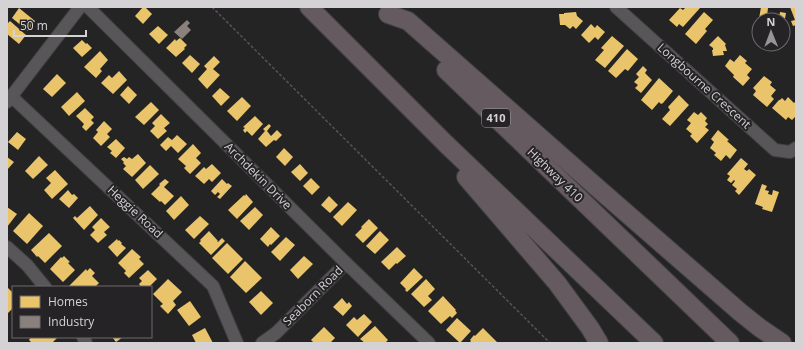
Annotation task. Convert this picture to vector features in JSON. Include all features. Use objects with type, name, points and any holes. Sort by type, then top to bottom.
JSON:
[{"type":"highway","points":[[309,7],[446,144],[654,343]]},
{"type":"highway","points":[[385,10],[408,21],[740,312],[782,343]]},
{"type":"highway","name":"Highway 410","points":[[385,10],[730,343]]},
{"type":"highway","points":[[446,144],[456,165],[557,283],[590,328],[599,343]]},
{"type":"street","points":[[9,99],[80,7]]},
{"type":"street","name":"Archdekin Drive","points":[[88,7],[346,263],[429,343]]},
{"type":"street","name":"Longbourne Crescent","points":[[616,7],[775,150],[790,152],[796,148]]},
{"type":"street","name":"Heggie Road","points":[[9,99],[213,286],[237,343]]},
{"type":"street","points":[[7,247],[27,264],[44,286]]},
{"type":"street","name":"Seaborn Road","points":[[262,343],[276,333],[346,263]]},
{"type":"path","points":[[212,7],[550,343]]},
{"type":"building: Homes","points":[[143,7],[145,7],[152,14],[143,24],[135,16]]},
{"type":"building: Homes","points":[[686,7],[700,8],[683,27],[679,24],[677,27],[669,20],[680,8],[683,10]]},
{"type":"building: Homes","points":[[761,7],[768,8],[768,12],[760,12]]},
{"type":"building: Homes","points":[[790,7],[796,7],[796,25],[793,26],[791,21],[795,20]]},
{"type":"building: Homes","points":[[19,8],[35,21],[28,31],[12,18]]},
{"type":"building: Homes","points":[[576,12],[577,16],[583,21],[576,29],[573,26],[570,29],[565,25],[560,25],[559,14]]},
{"type":"building: Homes","points":[[704,12],[713,20],[705,29],[707,31],[696,44],[685,34]]},
{"type":"building: Homes","points":[[10,21],[26,35],[19,44],[7,34],[7,24]]},
{"type":"building: Homes","points":[[591,24],[595,28],[597,25],[605,32],[598,40],[595,37],[589,43],[581,35]]},
{"type":"building: Homes","points":[[158,26],[168,35],[159,44],[149,34]]},
{"type":"building: Homes","points":[[612,36],[624,46],[605,68],[595,60],[604,50],[601,48]]},
{"type":"building: Homes","points":[[718,36],[726,44],[727,51],[723,51],[724,55],[713,56],[713,48],[709,45]]},
{"type":"building: Homes","points":[[180,38],[187,45],[184,48],[185,49],[176,57],[166,48],[175,39],[176,41]]},
{"type":"building: Homes","points":[[82,40],[92,48],[82,57],[73,48]]},
{"type":"building: Homes","points":[[627,49],[638,59],[628,71],[625,69],[616,78],[608,71]]},
{"type":"building: Homes","points":[[100,51],[108,60],[100,69],[102,71],[96,78],[84,67]]},
{"type":"building: Homes","points":[[190,55],[200,64],[192,73],[182,63]]},
{"type":"building: Homes","points":[[740,55],[747,61],[745,63],[752,69],[747,75],[750,78],[743,86],[733,77],[734,75],[725,66],[730,59],[734,62]]},
{"type":"building: Homes","points":[[214,56],[220,62],[213,69],[220,75],[207,89],[198,79],[207,69],[204,66]]},
{"type":"building: Homes","points":[[643,66],[647,70],[645,73],[652,80],[641,93],[635,88],[638,85],[634,82],[639,77],[636,74]]},
{"type":"building: Homes","points":[[119,71],[127,80],[113,94],[101,83],[109,75],[112,78]]},
{"type":"building: Homes","points":[[57,74],[66,83],[52,97],[43,89]]},
{"type":"building: Homes","points":[[764,76],[772,82],[770,85],[776,90],[771,96],[774,99],[767,107],[753,95],[756,91],[753,88]]},
{"type":"building: Homes","points":[[659,78],[673,91],[663,103],[661,104],[659,102],[652,110],[641,100]]},
{"type":"building: Homes","points":[[128,86],[137,95],[129,104],[120,95]]},
{"type":"building: Homes","points":[[220,88],[230,97],[221,106],[212,96]]},
{"type":"building: Homes","points":[[77,92],[85,101],[69,116],[61,107]]},
{"type":"building: Homes","points":[[679,95],[689,105],[670,126],[662,119],[670,110],[668,107]]},
{"type":"building: Homes","points":[[242,97],[251,106],[237,121],[227,111]]},
{"type":"building: Homes","points":[[788,97],[794,103],[796,101],[796,116],[792,120],[788,117],[786,120],[772,108],[779,100],[782,98],[785,101]]},
{"type":"building: Homes","points":[[151,102],[159,110],[144,125],[135,117]]},
{"type":"building: Homes","points":[[85,108],[94,117],[91,120],[94,123],[86,131],[82,127],[84,124],[76,116]]},
{"type":"building: Homes","points":[[694,112],[698,115],[701,112],[707,118],[705,121],[708,124],[705,127],[709,130],[697,143],[690,136],[692,134],[686,129],[691,123],[687,120]]},
{"type":"building: Homes","points":[[161,114],[170,123],[164,128],[167,131],[158,139],[150,131],[155,126],[152,123]]},
{"type":"building: Homes","points":[[255,116],[263,124],[252,136],[247,131],[245,133],[243,130],[245,128],[243,127]]},
{"type":"building: Homes","points":[[104,121],[112,129],[107,134],[110,137],[101,146],[93,138],[98,132],[96,130]]},
{"type":"building: Homes","points":[[269,124],[271,126],[267,131],[271,136],[277,130],[282,135],[266,147],[258,139],[265,131],[263,129]]},
{"type":"building: Homes","points":[[718,130],[737,150],[730,159],[726,155],[721,161],[714,155],[716,153],[710,148],[714,142],[711,139]]},
{"type":"building: Homes","points":[[17,132],[26,139],[18,150],[8,142]]},
{"type":"building: Homes","points":[[177,135],[187,144],[178,153],[171,146],[166,151],[160,145],[168,137],[172,140]]},
{"type":"building: Homes","points":[[116,139],[125,148],[116,158],[110,153],[112,151],[107,147]]},
{"type":"building: Homes","points":[[193,144],[201,153],[196,158],[201,163],[190,174],[184,168],[186,166],[178,159]]},
{"type":"building: Homes","points":[[284,148],[293,157],[285,166],[276,157]]},
{"type":"building: Homes","points":[[138,154],[146,163],[132,177],[123,169],[126,166],[121,159],[124,157],[127,159],[129,157],[132,159]]},
{"type":"building: Homes","points":[[39,156],[48,165],[33,179],[25,171]]},
{"type":"building: Homes","points":[[7,157],[14,162],[7,170]]},
{"type":"building: Homes","points":[[741,158],[748,164],[744,169],[747,171],[749,169],[756,175],[739,195],[735,191],[737,189],[732,185],[735,181],[734,180],[731,183],[727,180],[730,176],[727,174]]},
{"type":"building: Homes","points":[[212,164],[221,173],[212,182],[209,179],[204,184],[195,176],[204,167],[206,169]]},
{"type":"building: Homes","points":[[300,164],[308,173],[300,181],[291,172]]},
{"type":"building: Homes","points":[[150,165],[159,174],[143,189],[135,180]]},
{"type":"building: Homes","points":[[55,170],[68,184],[52,199],[44,190],[51,183],[46,178]]},
{"type":"building: Homes","points":[[311,178],[320,187],[312,195],[303,186]]},
{"type":"building: Homes","points":[[165,179],[169,182],[164,187],[174,196],[165,205],[151,194]]},
{"type":"building: Homes","points":[[222,179],[227,184],[228,183],[232,186],[220,199],[217,197],[220,194],[218,192],[215,195],[211,191]]},
{"type":"building: Homes","points":[[762,184],[767,186],[765,190],[769,191],[768,194],[772,195],[773,190],[779,192],[772,212],[762,209],[763,207],[755,204]]},
{"type":"building: Homes","points":[[68,190],[72,195],[74,194],[78,198],[69,208],[59,199]]},
{"type":"building: Homes","points":[[246,194],[253,202],[237,219],[228,210]]},
{"type":"building: Homes","points":[[181,196],[189,205],[174,220],[166,211]]},
{"type":"building: Homes","points":[[329,196],[338,205],[330,213],[321,205]]},
{"type":"building: Homes","points":[[348,202],[357,210],[342,226],[333,217]]},
{"type":"building: Homes","points":[[90,206],[98,215],[84,230],[73,218],[75,216],[77,218]]},
{"type":"building: Homes","points":[[7,207],[17,214],[7,227]]},
{"type":"building: Homes","points":[[255,207],[263,215],[249,230],[240,221]]},
{"type":"building: Homes","points":[[29,213],[43,226],[27,244],[13,231]]},
{"type":"building: Homes","points":[[200,216],[209,224],[194,239],[185,230]]},
{"type":"building: Homes","points":[[101,218],[110,227],[104,232],[107,235],[98,243],[90,235],[95,230],[92,227]]},
{"type":"building: Homes","points":[[369,219],[378,228],[363,243],[355,235]]},
{"type":"building: Homes","points":[[271,227],[280,236],[268,247],[260,239]]},
{"type":"building: Homes","points":[[209,231],[218,242],[222,238],[225,241],[211,255],[199,243]]},
{"type":"building: Homes","points":[[380,231],[389,240],[375,254],[366,246]]},
{"type":"building: Homes","points":[[49,233],[62,246],[45,263],[31,250]]},
{"type":"building: Homes","points":[[286,237],[295,245],[280,261],[271,252]]},
{"type":"building: Homes","points":[[117,239],[126,248],[117,257],[108,247]]},
{"type":"building: Homes","points":[[227,243],[243,259],[228,274],[212,258]]},
{"type":"building: Homes","points":[[397,247],[406,256],[389,270],[381,262]]},
{"type":"building: Homes","points":[[132,249],[141,257],[139,259],[144,264],[129,278],[124,273],[126,271],[118,263]]},
{"type":"building: Homes","points":[[64,256],[75,270],[63,282],[50,269],[61,257],[62,258]]},
{"type":"building: Homes","points":[[304,256],[313,264],[298,279],[290,270]]},
{"type":"building: Homes","points":[[245,261],[262,278],[246,293],[230,277]]},
{"type":"building: Homes","points":[[90,268],[95,273],[92,276],[99,283],[96,286],[69,286],[86,269],[87,271]]},
{"type":"building: Homes","points":[[414,268],[423,277],[407,292],[400,283]]},
{"type":"building: Homes","points":[[148,270],[157,279],[150,286],[140,286],[139,284],[142,281],[139,278]]},
{"type":"building: Homes","points":[[168,279],[182,292],[173,301],[176,305],[168,314],[160,306],[163,304],[153,294]]},
{"type":"building: Homes","points":[[426,279],[435,289],[428,296],[432,300],[424,307],[411,294]]},
{"type":"building: Homes","points":[[7,287],[12,292],[12,309],[7,314]]},
{"type":"building: Homes","points":[[261,291],[273,303],[261,315],[249,302]]},
{"type":"building: Homes","points":[[443,296],[457,313],[452,318],[450,316],[441,324],[428,311]]},
{"type":"building: Homes","points":[[342,298],[347,304],[349,302],[352,306],[343,316],[333,307]]},
{"type":"building: Homes","points":[[190,301],[201,317],[189,326],[177,310]]},
{"type":"building: Homes","points":[[364,314],[372,322],[358,337],[346,325],[354,317],[357,320]]},
{"type":"building: Homes","points":[[457,318],[471,331],[460,343],[446,330]]},
{"type":"building: Homes","points":[[375,326],[388,340],[385,343],[365,343],[360,339]]},
{"type":"building: Homes","points":[[324,327],[335,338],[330,343],[314,343],[311,340]]},
{"type":"building: Homes","points":[[205,328],[213,343],[196,343],[192,335]]},
{"type":"building: Homes","points":[[483,328],[497,342],[469,343],[474,335],[475,336]]},
{"type":"building: Homes","points":[[30,338],[57,338],[52,343],[32,343],[29,340]]},
{"type":"building: Homes","points":[[113,338],[122,338],[116,342]]},
{"type":"building: Industry","points":[[187,20],[190,23],[187,26],[191,30],[182,39],[174,32]]}]
